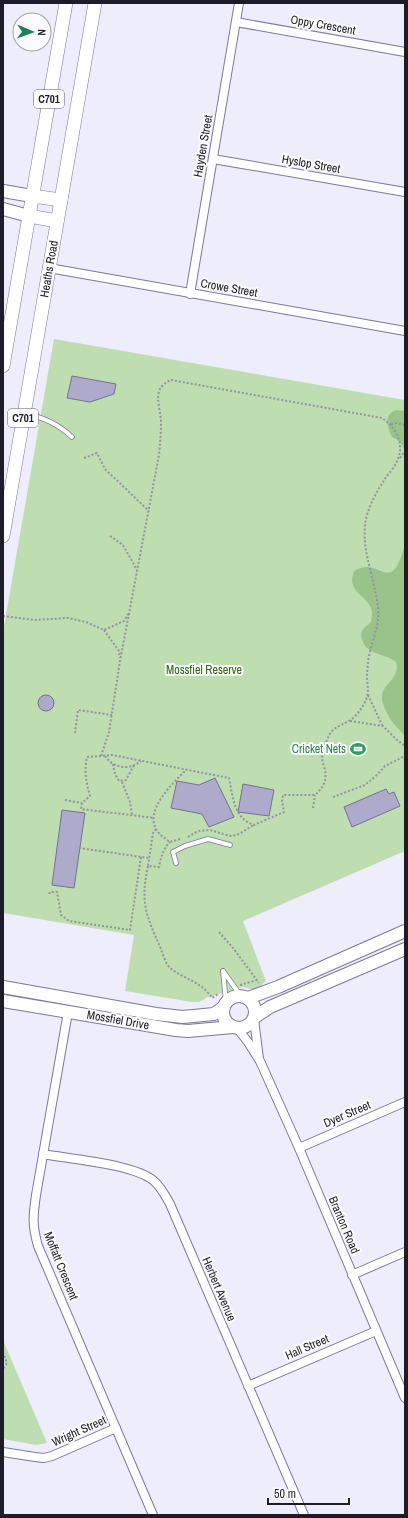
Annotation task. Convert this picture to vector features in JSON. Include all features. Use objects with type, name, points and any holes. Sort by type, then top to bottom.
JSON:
[{"type":"main road","name":"C701","points":[[3,366],[66,3]]},
{"type":"main road","name":"Heaths Road","points":[[3,536],[94,3]]},
{"type":"main road","points":[[32,196],[61,200]]},
{"type":"main road","points":[[29,216],[57,221]]},
{"type":"street","name":"Hayden Street","points":[[190,294],[239,3]]},
{"type":"street","name":"Oppy Crescent","points":[[236,22],[405,52]]},
{"type":"street","name":"Hyslop Street","points":[[213,159],[405,192]]},
{"type":"street","points":[[3,191],[32,196]]},
{"type":"street","points":[[3,209],[29,216]]},
{"type":"street","name":"Crowe Street","points":[[49,268],[190,294],[405,330]]},
{"type":"street","points":[[405,931],[278,986],[243,993],[233,997],[225,1005],[224,1017],[226,1021],[235,1028],[247,1026],[254,1018],[269,1007],[405,948]]},
{"type":"street","name":"Mossfiel Drive","points":[[3,987],[156,1014],[184,1017],[214,1014],[225,1005]]},
{"type":"street","points":[[243,993],[254,1006],[254,1018]]},
{"type":"street","points":[[68,1012],[70,998]]},
{"type":"street","name":"Mossfiel Drive","points":[[3,1001],[187,1031],[235,1028]]},
{"type":"street","name":"Moffatt Crescent","points":[[68,1012],[43,1154],[33,1219],[34,1231],[38,1246],[153,1515]]},
{"type":"street","name":"Branton Road","points":[[254,1018],[260,1062]]},
{"type":"street","name":"Branton Road","points":[[235,1028],[248,1042],[260,1062],[299,1148],[405,1398]]},
{"type":"street","name":"Dyer Street","points":[[299,1148],[405,1102]]},
{"type":"street","name":"Herbert Avenue","points":[[43,1154],[125,1168],[140,1173],[153,1180],[162,1189],[170,1204],[304,1515]]},
{"type":"street","points":[[352,1275],[405,1252]]},
{"type":"street","name":"Hall Street","points":[[248,1386],[376,1331]]},
{"type":"street","name":"Wright Street","points":[[3,1452],[35,1457],[48,1457],[116,1428]]},
{"type":"lane","points":[[24,414],[39,416],[64,429],[72,437]]},
{"type":"lane","points":[[176,863],[173,852],[185,846],[208,839],[230,845]]},
{"type":"lane","points":[[225,1005],[223,971],[243,993]]},
{"type":"path","points":[[101,756],[109,732],[120,661],[159,455],[161,424],[158,397],[160,389],[164,383],[171,380],[382,418],[391,424],[397,433],[400,443],[400,454],[397,461]]},
{"type":"path","points":[[391,424],[396,423],[405,425]]},
{"type":"path","points":[[405,451],[374,498],[365,522],[365,540],[378,608],[378,626],[369,659],[367,676],[368,695],[378,720],[397,740],[405,746]]},
{"type":"path","points":[[84,458],[97,453],[105,469],[149,511]]},
{"type":"path","points":[[110,536],[123,544],[137,571]]},
{"type":"path","points":[[104,630],[124,621],[130,612]]},
{"type":"path","points":[[3,616],[34,620],[68,618],[86,622],[104,630],[119,651],[120,661]]},
{"type":"path","points":[[148,866],[159,867],[165,847],[170,842],[186,838],[198,831],[210,830],[230,836],[236,835],[254,825],[284,812],[282,801],[283,795],[315,795],[322,789],[326,779],[322,759],[329,735],[335,727],[349,720],[364,704],[368,695]]},
{"type":"path","points":[[75,733],[78,710],[112,715]]},
{"type":"path","points":[[349,720],[383,726]]},
{"type":"path","points":[[105,756],[109,762],[117,766],[134,766]]},
{"type":"path","points":[[154,818],[81,809],[82,803],[90,796],[86,784],[84,767],[87,757],[112,756],[229,778],[235,807],[247,823],[254,825]]},
{"type":"path","points":[[333,797],[365,785],[385,766],[398,758],[405,756]]},
{"type":"path","points":[[122,782],[126,780],[134,766],[141,761]]},
{"type":"path","points":[[113,764],[117,777],[119,781],[122,782],[130,802],[132,815]]},
{"type":"path","points":[[170,842],[156,828],[154,818],[156,808],[162,796],[186,770]]},
{"type":"path","points":[[313,808],[315,795]]},
{"type":"path","points":[[65,800],[82,803]]},
{"type":"path","points":[[156,828],[152,833],[144,886],[146,912],[168,966],[207,990],[212,998],[221,990]]},
{"type":"path","points":[[80,848],[149,858]]},
{"type":"path","points":[[49,894],[50,892],[57,892],[61,915],[69,921],[130,930],[141,857]]},
{"type":"path","points":[[219,932],[233,948],[261,988]]},
{"type":"path","points":[[243,993],[256,980]]},
{"type":"path","points":[[3,1352],[7,1363],[3,1369]]},
{"type":"green space","name":"Mossfiel Reserve","points":[[54,339],[405,400],[405,851],[243,921],[266,981],[256,990],[243,987],[208,997],[199,1002],[125,991],[134,935],[3,913],[3,632]]},
{"type":"green space","points":[[397,410],[405,411],[405,452],[397,439],[392,437],[387,421],[390,414]]},
{"type":"green space","points":[[405,544],[405,736],[389,717],[382,701],[383,691],[396,672],[396,662],[392,659],[372,652],[362,640],[361,634],[364,628],[371,622],[372,613],[370,606],[357,592],[352,580],[354,571],[363,567],[371,567],[389,573],[400,561]]},
{"type":"green space","points":[[3,1340],[47,1443],[36,1445],[3,1439]]},
{"type":"building","points":[[72,376],[116,384],[114,394],[90,402],[67,398]]},
{"type":"building","points":[[46,695],[53,700],[54,703],[49,710],[46,711],[39,706],[38,703],[43,696]]},
{"type":"building","points":[[215,778],[234,817],[209,827],[202,814],[171,808],[177,781],[199,785]]},
{"type":"building","points":[[243,784],[274,790],[269,816],[238,812]]},
{"type":"building","points":[[386,789],[389,794],[394,792],[400,806],[352,827],[344,807]]},
{"type":"building","points":[[62,810],[85,813],[74,888],[52,885]]},
{"type":"place","name":"Cricket Nets","points":[[358,749]]}]
